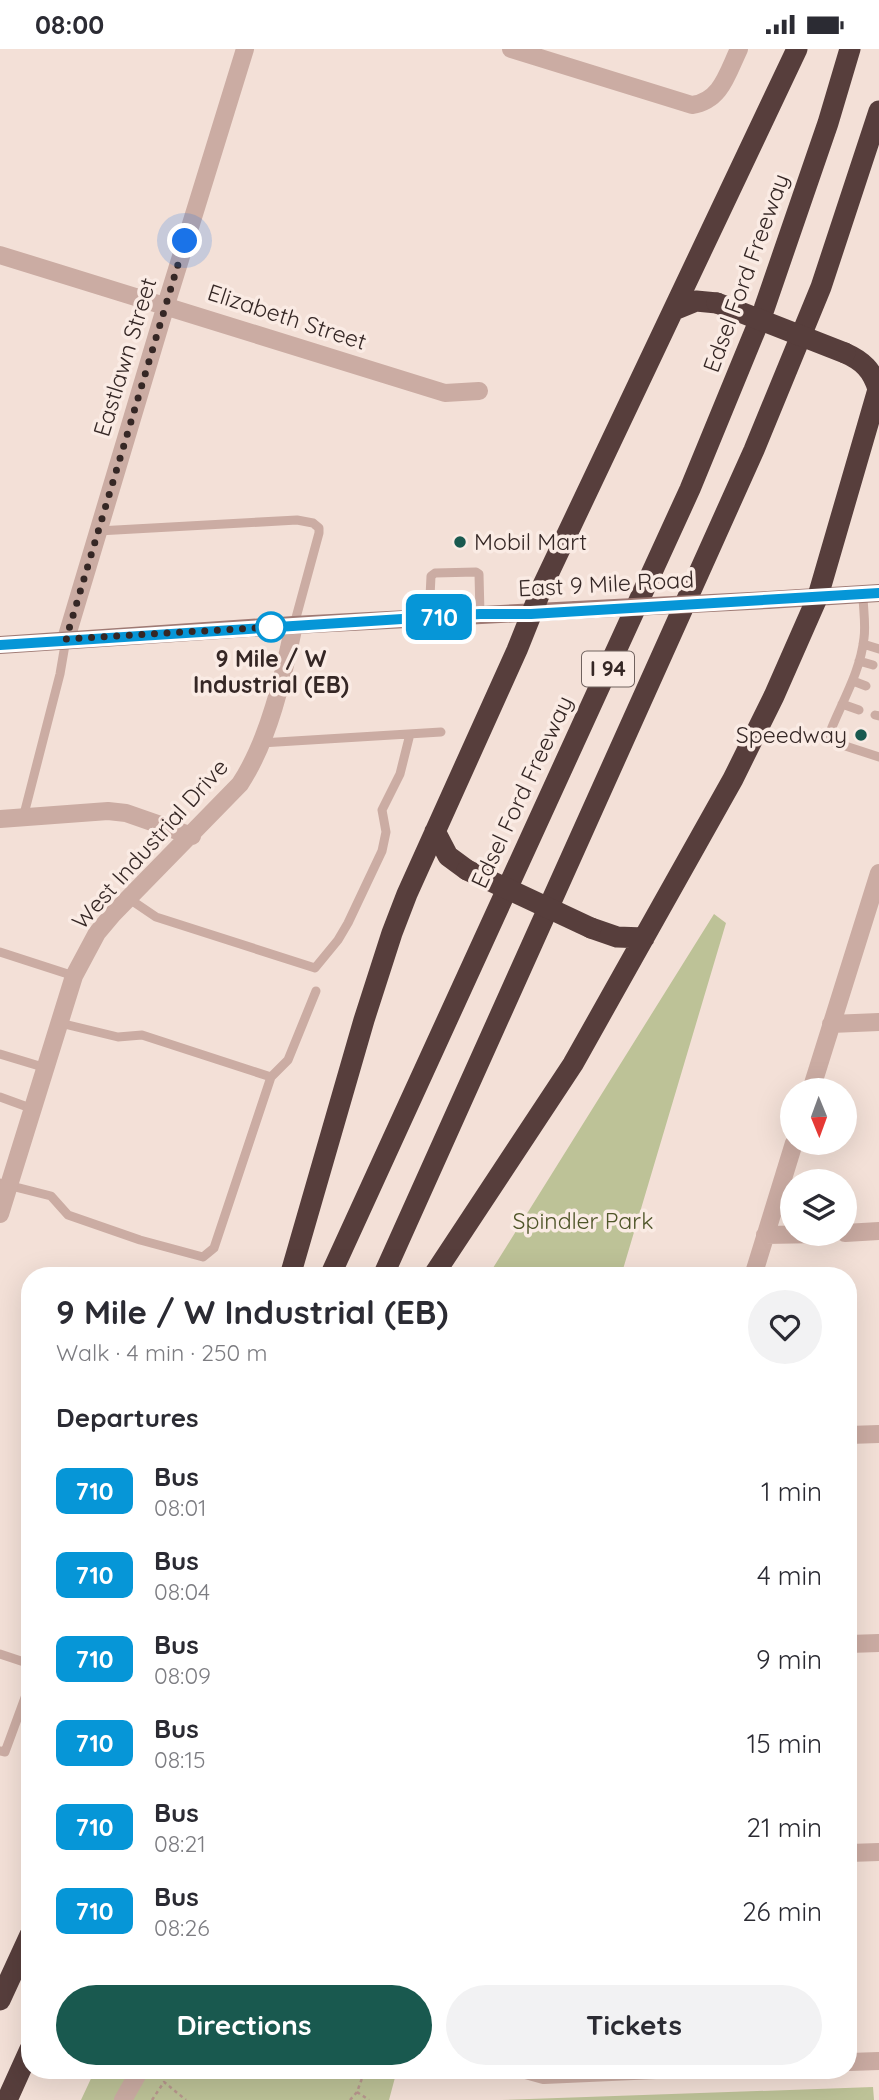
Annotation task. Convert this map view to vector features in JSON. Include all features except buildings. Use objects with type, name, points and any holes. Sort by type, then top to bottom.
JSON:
[{"type":"highway","points":[[293,1267],[378,974],[407,894],[531,614],[797,49]]},
{"type":"highway","name":"Edsel Ford Freeway","points":[[334,1267],[691,489],[764,309],[828,123],[850,49]]},
{"type":"highway","name":"I 94","points":[[387,1267],[754,450],[821,287],[879,111]]},
{"type":"highway","points":[[439,1267],[551,1100],[733,779],[774,696],[818,596],[879,388],[866,365],[845,353],[718,303],[695,301],[674,310]]},
{"type":"highway","points":[[435,831],[448,856],[467,870],[592,928],[617,937],[644,938]]},
{"type":"highway","points":[[0,2000],[21,1954]]},
{"type":"highway","points":[[6,2100],[21,2068]]},
{"type":"main road","name":"East 9 Mile Road","points":[[0,645],[295,625],[480,614],[531,614],[871,593]]},
{"type":"street","name":"Eastlawn Street","points":[[66,639],[246,49]]},
{"type":"street","points":[[511,49],[692,105],[705,103],[715,96],[739,49]]},
{"type":"street","name":"Elizabeth Street","points":[[0,255],[445,393],[479,391]]},
{"type":"street","name":"West Industrial Drive","points":[[0,1214],[4,1185],[33,1109],[75,976],[97,933],[240,784],[254,762],[295,625]]},
{"type":"street","points":[[0,819],[108,811],[126,813],[192,835]]},
{"type":"street","points":[[815,1078],[879,873]]},
{"type":"street","points":[[831,1024],[879,1022]]},
{"type":"street","points":[[756,1267],[790,1155]]},
{"type":"street","points":[[857,1232],[879,1231]]},
{"type":"street","points":[[765,1235],[780,1235]]},
{"type":"street","points":[[857,1435],[879,1434]]},
{"type":"street","points":[[857,1644],[879,1643]]},
{"type":"street","points":[[857,1853],[879,1852]]},
{"type":"street","points":[[857,2062],[879,2061]]},
{"type":"street","points":[[123,2100],[135,2079]]},
{"type":"lane","points":[[98,531],[297,520],[313,523],[319,528],[319,533],[295,625]]},
{"type":"lane","points":[[429,618],[431,576],[435,573],[479,574],[480,614]]},
{"type":"lane","points":[[871,593],[859,661],[827,740],[879,757]]},
{"type":"lane","points":[[23,818],[60,674],[66,639]]},
{"type":"lane","points":[[863,645],[879,649]]},
{"type":"lane","points":[[859,661],[873,665]]},
{"type":"lane","points":[[853,681],[866,686]]},
{"type":"lane","points":[[842,704],[859,710]]},
{"type":"lane","points":[[260,743],[441,732]]},
{"type":"lane","points":[[128,898],[156,917],[315,968],[348,923],[382,851],[386,832],[382,810],[400,773],[410,734]]},
{"type":"lane","points":[[0,952],[75,976]]},
{"type":"lane","points":[[4,1185],[51,1196],[68,1215],[140,1240],[203,1257],[214,1248],[271,1077],[288,1059],[316,991]]},
{"type":"lane","points":[[60,1023],[118,1037],[142,1035],[271,1077]]},
{"type":"lane","points":[[0,1054],[46,1068]]},
{"type":"lane","points":[[0,1097],[33,1109]]},
{"type":"lane","points":[[0,1654],[21,1661]]},
{"type":"lane","points":[[0,1751],[5,1752],[21,1708]]},
{"type":"path","points":[[350,2100],[357,2092],[362,2079]]},
{"type":"path","points":[[152,2100],[164,2082],[186,2100]]},
{"type":"path","points":[[357,2092],[369,2100]]},
{"type":"green space","name":"Spindler Park","points":[[714,914],[726,923],[624,1267],[494,1267]]},
{"type":"green space","points":[[91,2079],[395,2079],[389,2100],[81,2100]]},
{"type":"green space","points":[[873,2087],[874,2100],[502,2100]]},
{"type":"bus line","name":"710","points":[[0,645],[480,614],[531,614],[879,593]]},
{"type":"place","name":"Mobil Mart","points":[[460,542]]},
{"type":"place","name":"9 Mile / W Industrial (EB)","points":[[271,627]]},
{"type":"place","name":"Speedway","points":[[861,735]]},
{"type":"route","points":[[185,241],[66,639],[271,627]]}]
